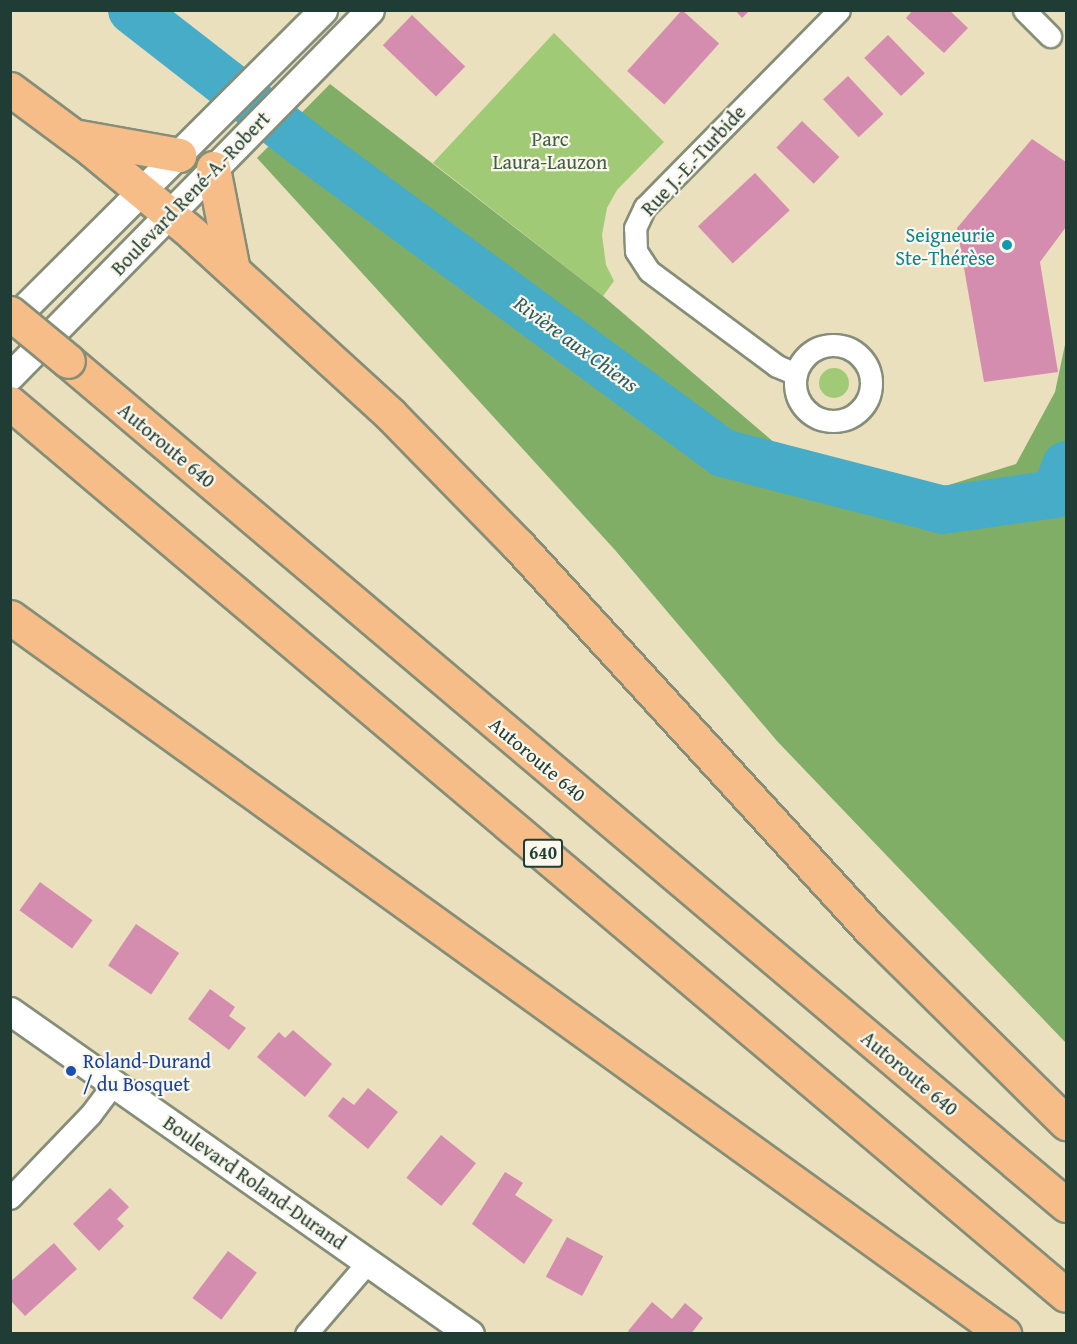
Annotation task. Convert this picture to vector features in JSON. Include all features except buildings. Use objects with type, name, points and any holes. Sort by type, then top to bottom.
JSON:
[{"type":"highway","points":[[10,89],[74,136],[233,270],[451,475],[819,875],[1066,1123]]},
{"type":"highway","points":[[74,136],[179,155]]},
{"type":"highway","points":[[213,168],[233,270]]},
{"type":"highway","name":"Autoroute 640","points":[[10,313],[1066,1205]]},
{"type":"highway","name":"640","points":[[15,407],[1066,1295]]},
{"type":"highway","points":[[10,617],[1004,1334]]},
{"type":"street","name":"Boulevard René-A.-Robert","points":[[10,322],[322,10]]},
{"type":"street","name":"Boulevard René-A.-Robert","points":[[10,376],[370,10]]},
{"type":"street","name":"Rue J.-E.-Turbide","points":[[796,374],[777,366],[649,270],[636,251],[635,228],[645,207],[839,10]]},
{"type":"street","points":[[1024,10],[1050,36]]},
{"type":"street","name":"Boulevard Roland-Durand","points":[[10,1011],[470,1334]]},
{"type":"street","points":[[10,1198],[90,1115],[114,1083]]},
{"type":"street","points":[[306,1334],[368,1262]]},
{"type":"green space","name":"Parc Laura-Lauzon","points":[[554,33],[664,142],[617,190],[607,208],[602,235],[606,265],[614,281],[603,296],[433,163]]},
{"type":"green space","points":[[330,84],[603,296],[825,486],[936,489],[1016,464],[1055,392],[1066,340],[1066,1043],[777,741],[615,550],[257,158]]},
{"type":"green space","points":[[834,368],[845,372],[849,383],[845,394],[834,398],[823,394],[819,383],[823,372]]},
{"type":"waterway","name":"Rivière aux Chiens","points":[[132,10],[304,144],[723,453],[943,510],[1055,494],[1066,465]]},
{"type":"place","name":"Seigneurie Ste-Thérèse","points":[[1007,245]]},
{"type":"place","name":"Roland-Durand / du Bosquet","points":[[71,1071]]}]
